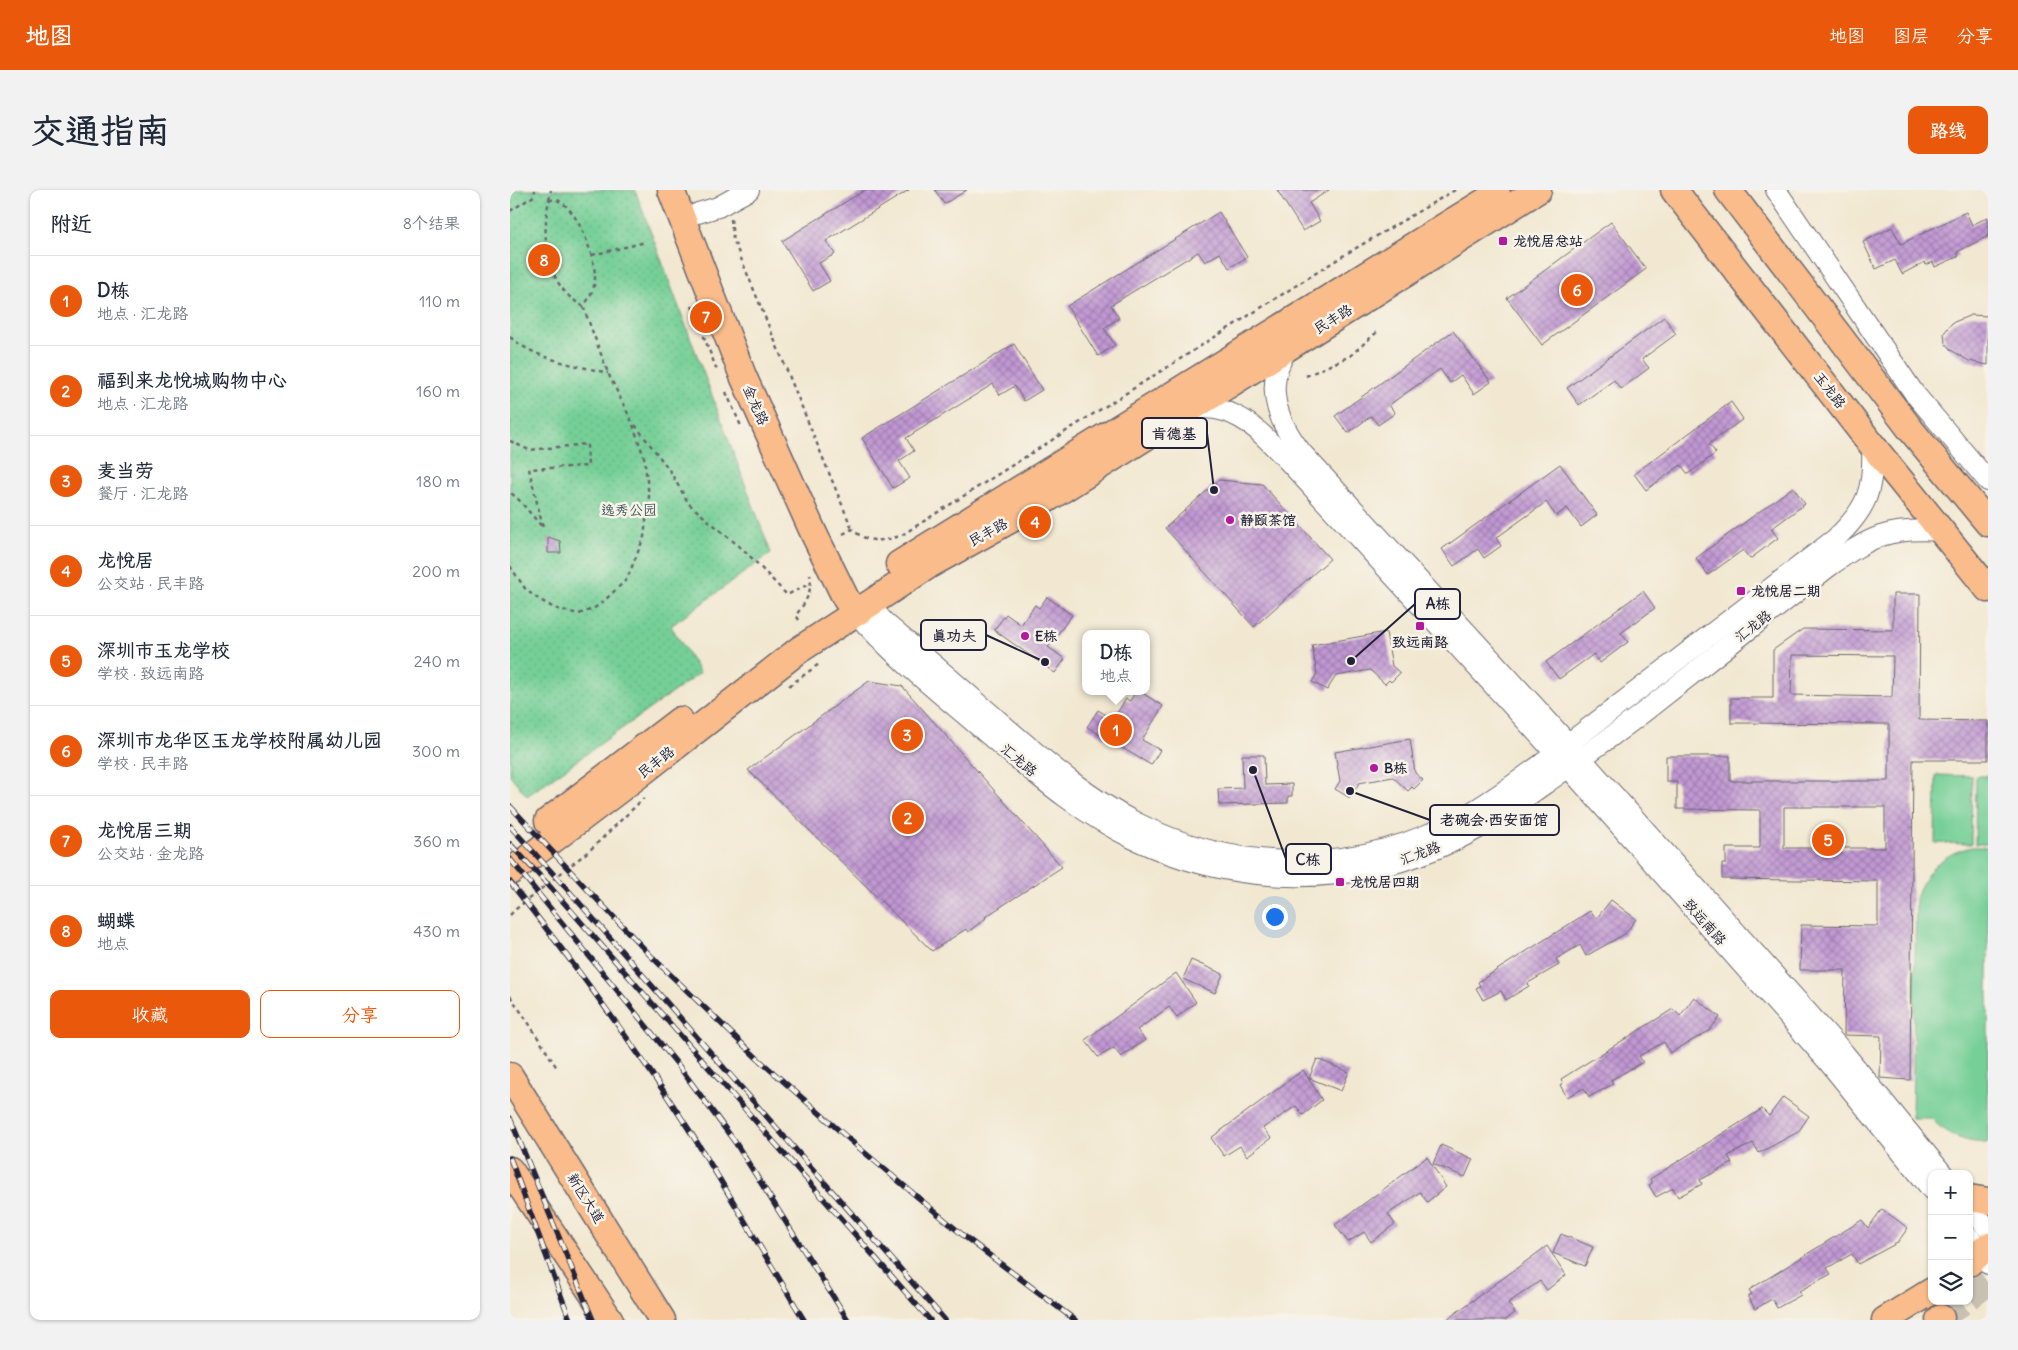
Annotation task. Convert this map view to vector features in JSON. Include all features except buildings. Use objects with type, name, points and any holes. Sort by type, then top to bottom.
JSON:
[{"type":"main road","name":"金龙路","points":[[671,190],[743,376],[814,534],[857,602]]},
{"type":"main road","name":"民丰路","points":[[510,872],[800,650],[919,550],[1504,190]]},
{"type":"main road","name":"民丰路","points":[[510,849],[789,637],[929,565],[1044,501],[1538,190]]},
{"type":"main road","points":[[1728,190],[1911,430],[1988,523]]},
{"type":"main road","name":"玉龙路","points":[[1675,194],[1988,589]]},
{"type":"main road","name":"金龙路","points":[[694,202],[755,359],[857,602]]},
{"type":"main road","name":"新区大道","points":[[510,1076],[662,1320]]},
{"type":"main road","points":[[510,1170],[610,1320]]},
{"type":"main road","points":[[1973,1199],[1988,1201]]},
{"type":"main road","points":[[632,1271],[676,1320]]},
{"type":"main road","points":[[1885,1320],[1928,1293]]},
{"type":"main road","points":[[592,1295],[604,1320]]},
{"type":"street","points":[[694,202],[718,207],[749,190]]},
{"type":"street","points":[[1776,190],[1914,393],[1988,481]]},
{"type":"street","name":"致远南路","points":[[1289,347],[1280,359],[1276,373],[1275,388],[1276,405],[1282,423],[1290,438],[1568,756],[1830,1064],[1928,1185]]},
{"type":"street","name":"致远南路","points":[[1189,410],[1201,408],[1225,410],[1237,416],[1268,440],[1568,756],[1844,1053],[1940,1170]]},
{"type":"street","name":"汇龙路","points":[[857,602],[892,652],[1045,782],[1101,821],[1162,852],[1198,864],[1228,871],[1257,875],[1322,876],[1352,873],[1408,859],[1483,826],[1827,545],[1850,525],[1867,499],[1873,471],[1872,445]]},
{"type":"street","name":"汇龙路","points":[[1568,756],[1613,737],[1853,549],[1878,537],[1902,530],[1943,531]]},
{"type":"street","points":[[1973,1211],[1988,1228]]},
{"type":"path","points":[[510,212],[534,196],[535,190]]},
{"type":"path","points":[[510,566],[526,590],[554,608],[579,614],[593,609],[627,579],[644,537],[649,496],[644,457],[632,422],[608,373],[583,306],[573,301],[558,282],[550,265],[544,240],[545,220],[551,190]]},
{"type":"path","points":[[730,215],[733,224],[732,239],[852,529],[859,536],[872,541],[888,540],[902,535],[1346,254],[1455,190]]},
{"type":"path","points":[[549,200],[558,200],[573,215],[585,234],[592,255],[595,285],[583,306]]},
{"type":"path","points":[[592,255],[646,242]]},
{"type":"path","points":[[1306,376],[1350,356],[1377,332]]},
{"type":"path","points":[[510,337],[526,349],[558,361],[608,373]]},
{"type":"path","points":[[632,422],[668,468],[689,504],[746,552],[787,595],[811,583]]},
{"type":"path","points":[[510,441],[529,450],[587,444],[588,466],[529,469],[544,528],[510,492]]},
{"type":"path","points":[[843,534],[852,529]]},
{"type":"path","points":[[783,690],[822,661]]},
{"type":"path","points":[[510,915],[516,908],[590,850],[646,797]]},
{"type":"path","points":[[510,996],[557,1068]]},
{"type":"green space","name":"逸秀公园","points":[[510,190],[635,190],[771,553],[671,626],[700,673],[527,796],[510,775]]},
{"type":"green space","points":[[1936,775],[1972,776],[1971,844],[1935,843]]},
{"type":"green space","points":[[1976,776],[1988,776],[1988,844],[1975,844]]},
{"type":"green space","points":[[1972,847],[1988,847],[1988,1142],[1986,1143],[1970,1141],[1955,1136],[1943,1129],[1931,1118],[1912,1118],[1916,898],[1925,879],[1937,864],[1944,858]]},
{"type":"tunnel","points":[[1973,1294],[1988,1283]]},
{"type":"tunnel","points":[[1941,1318],[1959,1305]]},
{"type":"railway","points":[[510,806],[650,955],[758,1059],[858,1147],[964,1236],[1075,1320]]},
{"type":"railway","points":[[510,826],[945,1320]]},
{"type":"railway","points":[[510,844],[552,889],[930,1320]]},
{"type":"railway","points":[[510,859],[678,1065],[735,1142],[848,1320]]},
{"type":"railway","points":[[510,882],[602,1003],[667,1096],[718,1176],[804,1320]]},
{"type":"railway","points":[[510,1118],[593,1320]]},
{"type":"railway","points":[[510,1158],[570,1320]]},
{"type":"place","name":"龙悦居总站","points":[[1503,241]]},
{"type":"place","name":"蝴蝶","points":[[544,260]]},
{"type":"place","name":"深圳市龙华区玉龙学校附属幼儿园","points":[[1577,290]]},
{"type":"place","name":"龙悦居三期","points":[[706,317]]},
{"type":"place","name":"肯德基","points":[[1214,490]]},
{"type":"place","name":"静颐茶馆","points":[[1230,520]]},
{"type":"place","name":"龙悦居","points":[[1035,522]]},
{"type":"place","name":"龙悦居二期","points":[[1741,591]]},
{"type":"place","name":"致远南路","points":[[1420,626]]},
{"type":"place","name":"E栋","points":[[1025,636]]},
{"type":"place","name":"A栋","points":[[1351,661]]},
{"type":"place","name":"真功夫","points":[[1045,662]]},
{"type":"place","name":"D栋","points":[[1116,730]]},
{"type":"place","name":"麦当劳","points":[[907,735]]},
{"type":"place","name":"B栋","points":[[1374,768]]},
{"type":"place","name":"C栋","points":[[1253,770]]},
{"type":"place","name":"老碗会·西安面馆","points":[[1350,791]]},
{"type":"place","name":"福到来龙悦城购物中心","points":[[908,818]]},
{"type":"place","name":"深圳市玉龙学校","points":[[1828,840]]},
{"type":"place","name":"龙悦居四期","points":[[1340,882]]}]
